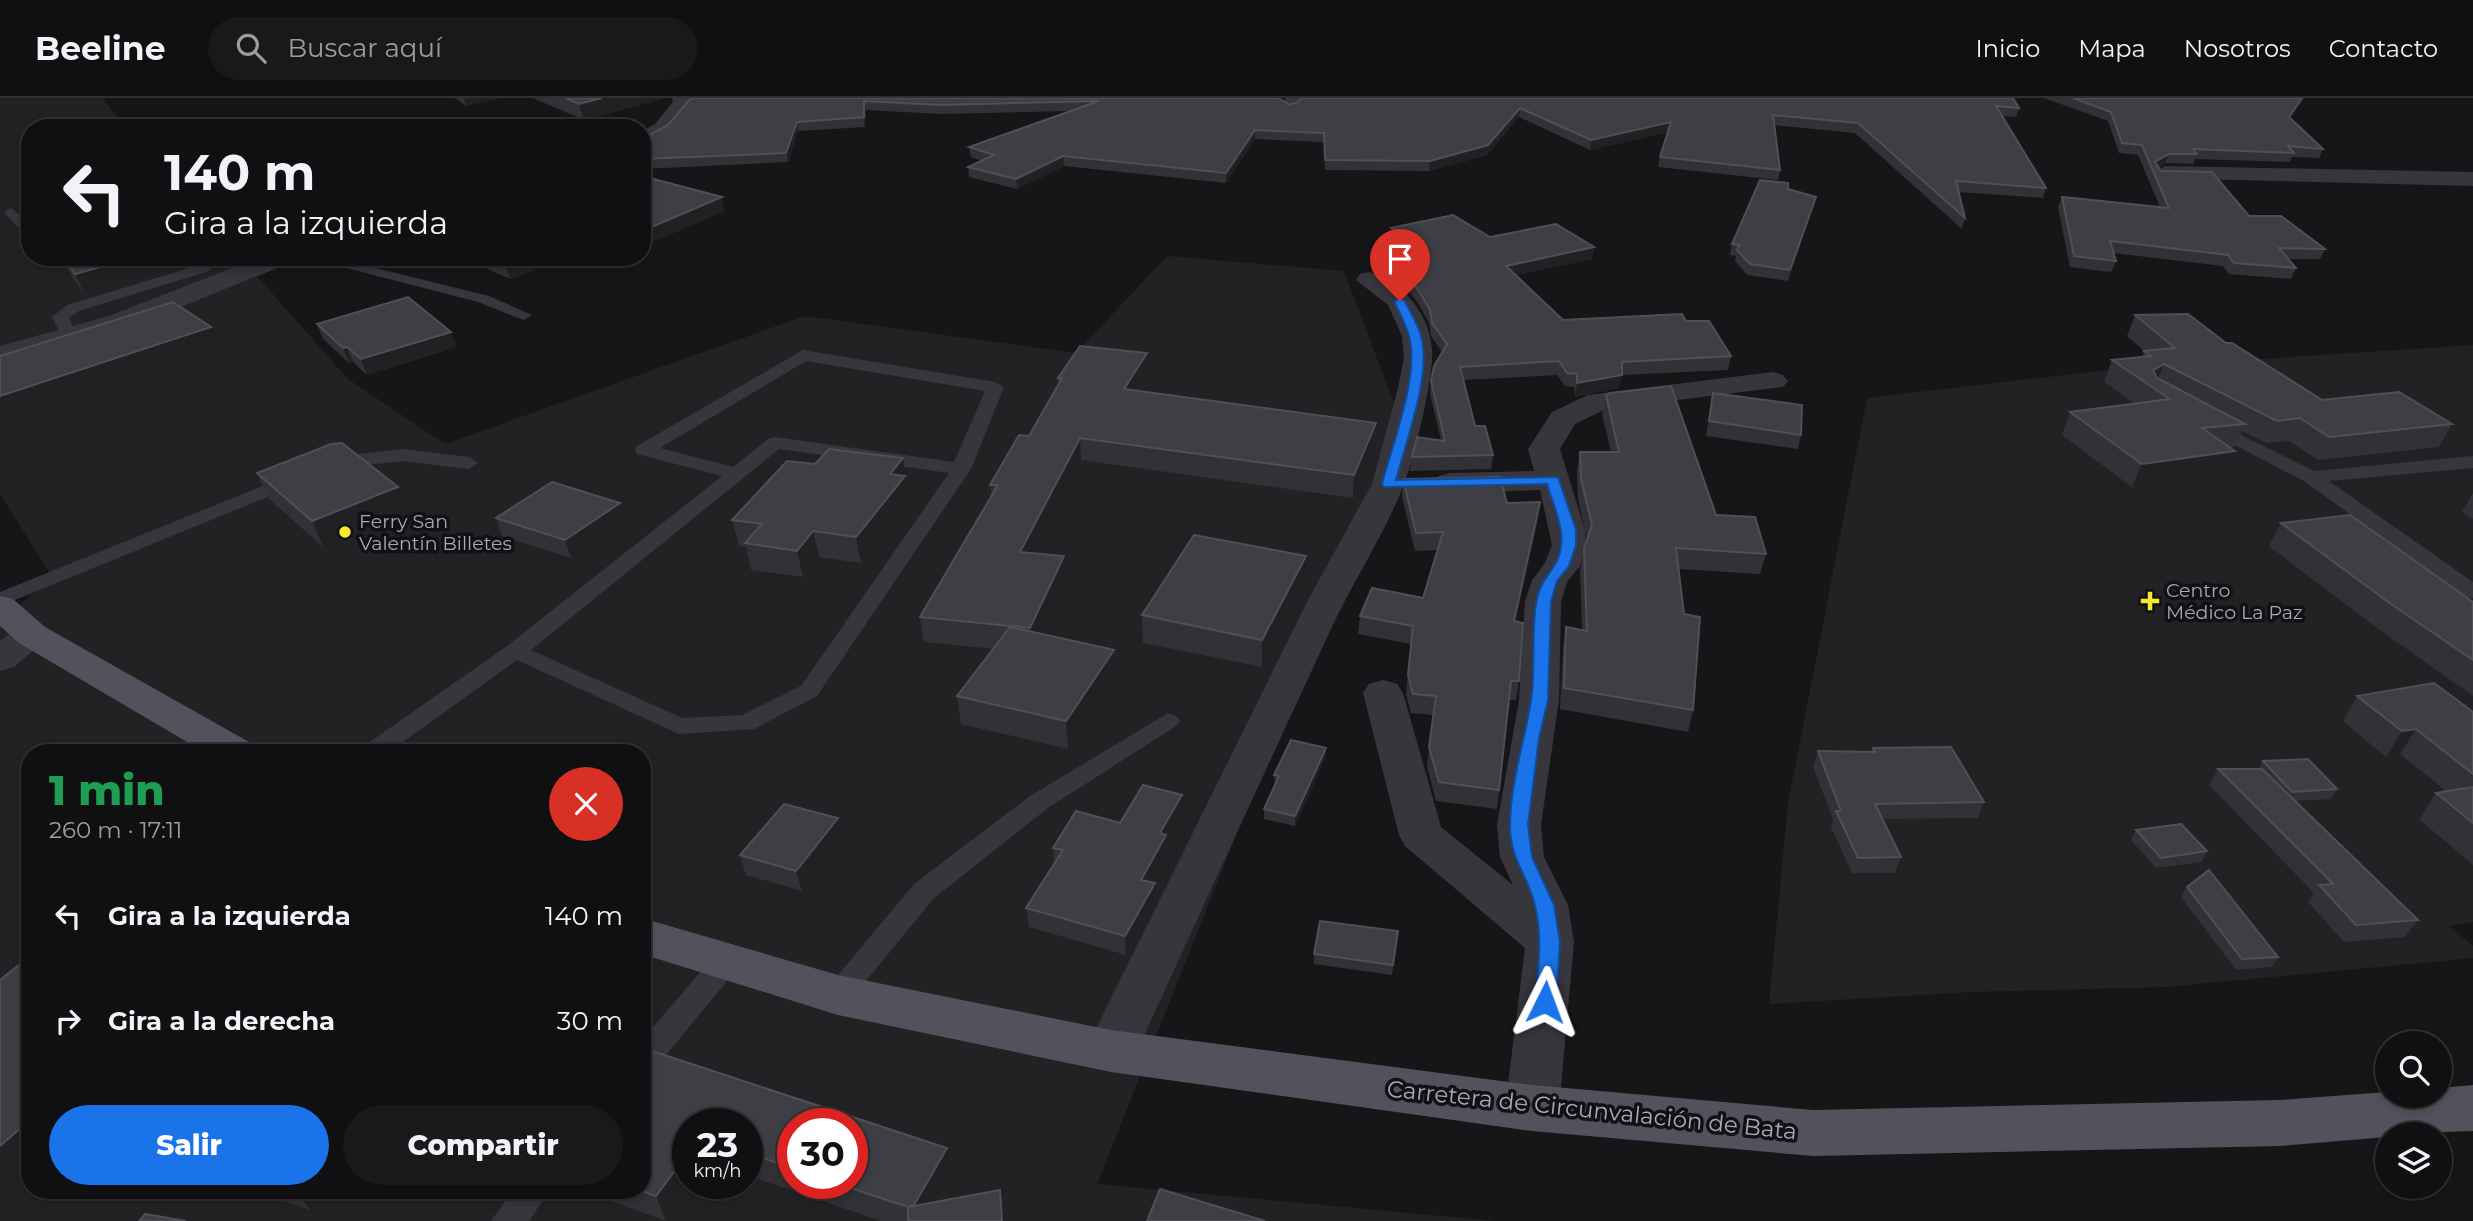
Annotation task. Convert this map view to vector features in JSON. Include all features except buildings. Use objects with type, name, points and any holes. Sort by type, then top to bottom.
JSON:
[{"type":"main road","points":[[0,607],[32,635],[220,744]]},
{"type":"main road","name":"Carretera de Circunvalación de Bata","points":[[651,939],[838,995],[1111,1051],[1532,1108],[1812,1133],[2280,1123],[2473,1108]]},
{"type":"street","points":[[651,135],[662,128],[682,103],[682,98]]},
{"type":"street","points":[[2165,173],[2473,179]]},
{"type":"street","points":[[0,355],[119,322],[260,266]]},
{"type":"street","points":[[1111,1051],[1326,600],[1388,484],[1418,358],[1416,336],[1400,301],[1370,280]]},
{"type":"street","points":[[1532,1108],[1550,942],[1545,905],[1522,857],[1519,825],[1539,700],[1543,602],[1550,580],[1562,566],[1569,545],[1569,530],[1544,449],[1563,418],[1599,401],[1773,381]]},
{"type":"street","points":[[1388,484],[1553,480]]},
{"type":"street","points":[[0,659],[32,635]]},
{"type":"street","points":[[1383,693],[1421,835],[1550,942]]},
{"type":"lane","points":[[11,212],[21,223]]},
{"type":"lane","points":[[69,337],[60,317],[73,308],[207,266]]},
{"type":"lane","points":[[348,266],[483,299],[524,315]]},
{"type":"lane","points":[[515,651],[679,726],[746,723],[808,691],[961,469],[995,387],[803,355],[644,450],[733,474]]},
{"type":"lane","points":[[2191,414],[2311,477],[2473,592]]},
{"type":"lane","points":[[384,744],[515,651],[775,443],[961,469]]},
{"type":"lane","points":[[0,600],[336,461],[402,455],[469,463]]},
{"type":"lane","points":[[2311,477],[2473,462]]},
{"type":"lane","points":[[838,995],[924,891],[1038,802],[1168,721]]},
{"type":"lane","points":[[651,1051],[726,962]]},
{"type":"lane","points":[[508,1221],[526,1199]]},
{"type":"shaded area","points":[[0,98],[102,98],[120,119],[21,119],[21,266],[248,266],[348,379],[445,444],[805,316],[1076,353],[1167,256],[1344,271],[1401,422],[1097,1184],[1494,1221],[0,1221],[0,625],[51,575],[0,494]]},
{"type":"shaded area","name":"Centro Médico La Paz","points":[[2473,345],[2473,922],[2449,926],[2473,946],[2473,958],[2166,987],[1972,992],[1769,1004],[1788,803],[1867,398],[2125,368]]},
{"type":"place","name":"Ferry San Valentín Billetes","points":[[345,532]]},
{"type":"place","name":"Centro Médico La Paz","points":[[2150,601]]},
{"type":"route","points":[[1400,301],[1416,336],[1418,358],[1388,484],[1553,480],[1569,530],[1569,545],[1562,566],[1550,580],[1543,602],[1539,700],[1519,825],[1522,857],[1545,905],[1550,942],[1545,1002]]}]
